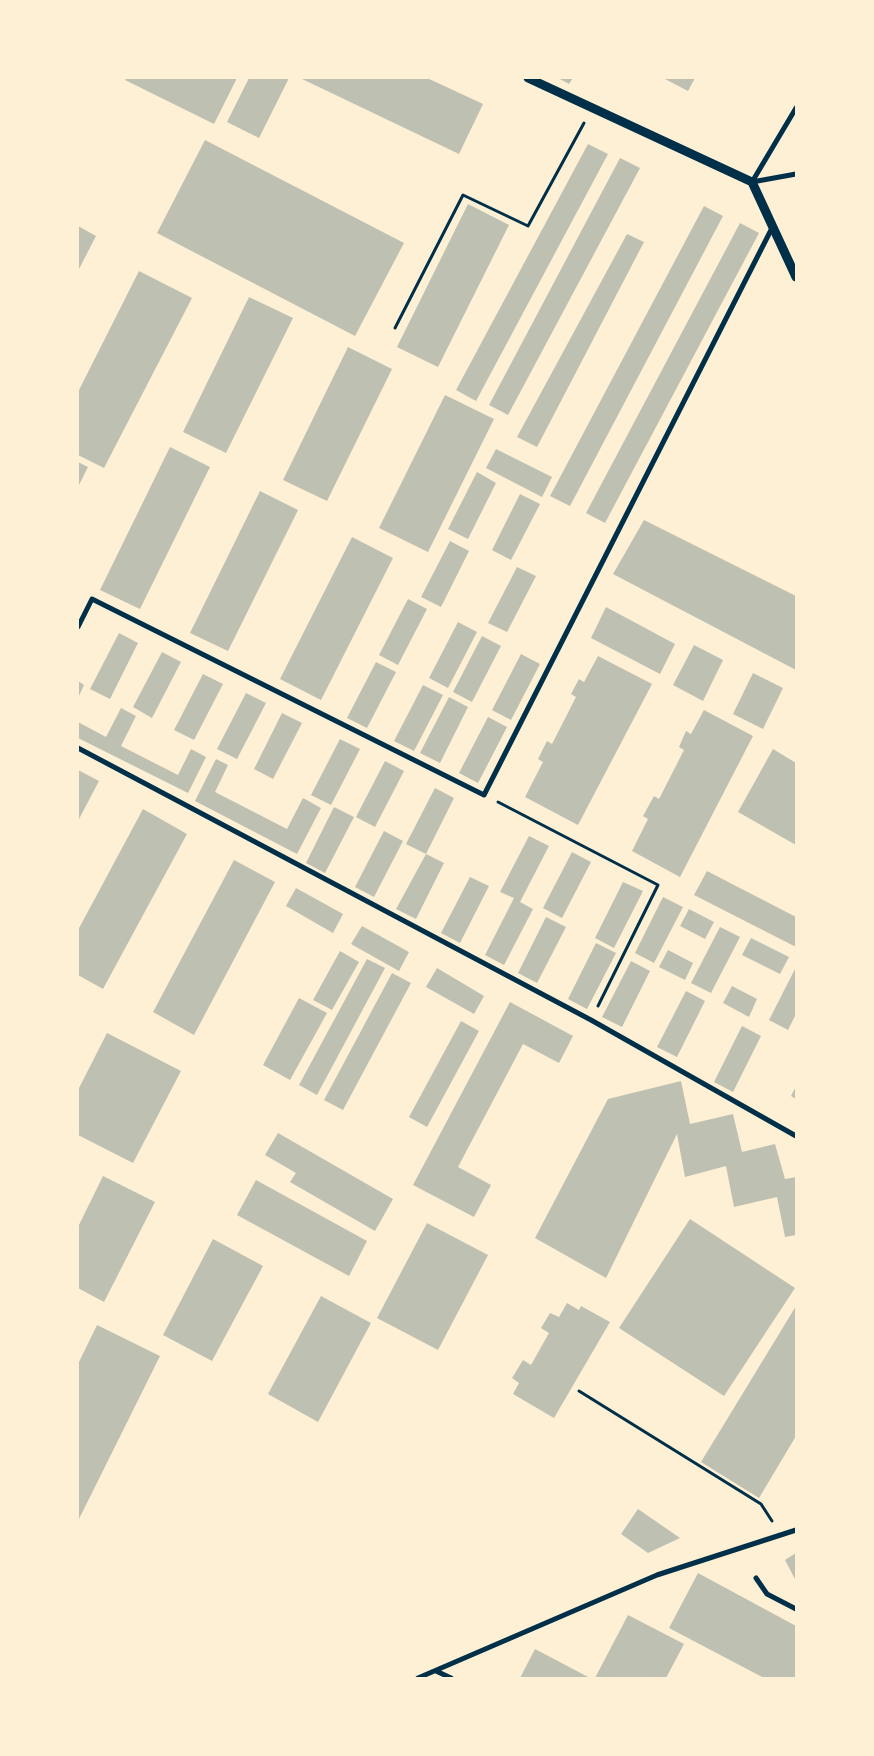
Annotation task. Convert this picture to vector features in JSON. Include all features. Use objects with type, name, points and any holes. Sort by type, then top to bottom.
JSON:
[{"type":"street","points":[[528,78],[752,182],[796,174]]},
{"type":"street","points":[[752,182],[796,108]]},
{"type":"street","points":[[752,182],[796,277]]},
{"type":"street","points":[[78,627],[92,599],[484,795],[772,228]]},
{"type":"street","points":[[78,748],[591,1020],[796,1136]]},
{"type":"street","points":[[418,1678],[656,1575],[796,1530]]},
{"type":"street","points":[[756,1578],[767,1594],[796,1609]]},
{"type":"street","points":[[436,1671],[451,1678]]},
{"type":"path","points":[[395,328],[464,195],[528,226],[593,108]]},
{"type":"path","points":[[484,795],[658,885],[591,1020]]},
{"type":"path","points":[[579,1391],[761,1504],[782,1535]]},
{"type":"building","points":[[127,78],[237,78],[214,124],[125,80]]},
{"type":"building","points":[[249,78],[289,78],[259,138],[227,122]]},
{"type":"building","points":[[300,78],[427,78],[483,104],[459,154]]},
{"type":"building","points":[[558,78],[573,78],[569,84]]},
{"type":"building","points":[[663,78],[695,78],[688,91]]},
{"type":"building","points":[[205,140],[404,243],[355,336],[157,233]]},
{"type":"building","points":[[588,144],[608,154],[476,401],[456,390]]},
{"type":"building","points":[[620,158],[640,168],[508,415],[489,405]]},
{"type":"building","points":[[468,204],[509,225],[438,367],[397,347]]},
{"type":"building","points":[[704,206],[723,216],[570,506],[550,496]]},
{"type":"building","points":[[740,223],[759,233],[605,523],[586,513]]},
{"type":"building","points":[[78,226],[96,236],[78,271]]},
{"type":"building","points":[[627,234],[644,242],[537,447],[517,437]]},
{"type":"building","points":[[139,271],[192,298],[104,468],[78,455],[78,392]]},
{"type":"building","points":[[249,297],[293,318],[226,453],[183,432]]},
{"type":"building","points":[[348,347],[392,369],[327,501],[283,480]]},
{"type":"building","points":[[445,395],[494,419],[428,552],[379,528]]},
{"type":"building","points":[[170,447],[210,467],[140,609],[100,590]]},
{"type":"building","points":[[496,449],[552,477],[542,497],[486,468]]},
{"type":"building","points":[[78,462],[88,467],[78,487]]},
{"type":"building","points":[[477,472],[496,483],[468,539],[448,529]]},
{"type":"building","points":[[260,491],[298,510],[228,651],[190,633]]},
{"type":"building","points":[[520,494],[540,504],[511,560],[492,550]]},
{"type":"building","points":[[644,520],[796,596],[796,670],[613,574]]},
{"type":"building","points":[[352,537],[393,558],[321,700],[280,679]]},
{"type":"building","points":[[450,541],[469,551],[441,607],[421,597]]},
{"type":"building","points":[[517,567],[536,576],[507,632],[488,623]]},
{"type":"building","points":[[408,599],[427,609],[398,665],[379,655]]},
{"type":"building","points":[[606,607],[675,644],[660,674],[591,638]]},
{"type":"building","points":[[458,622],[477,632],[448,688],[429,678]]},
{"type":"building","points":[[119,633],[138,643],[110,699],[90,689]]},
{"type":"building","points":[[482,636],[501,646],[472,702],[453,692]]},
{"type":"building","points":[[694,645],[723,660],[703,701],[673,685]]},
{"type":"building","points":[[162,652],[181,662],[152,718],[133,707]]},
{"type":"building","points":[[521,654],[540,664],[511,720],[492,710]]},
{"type":"building","points":[[598,656],[652,684],[578,825],[525,797],[543,762],[538,759],[547,741],[552,744],[576,697],[571,694],[579,679],[584,682]]},
{"type":"building","points":[[376,662],[396,672],[367,728],[347,718]]},
{"type":"building","points":[[753,673],[783,688],[763,729],[733,714]]},
{"type":"building","points":[[203,674],[223,684],[194,740],[174,730]]},
{"type":"building","points":[[78,681],[84,685],[78,698]]},
{"type":"building","points":[[423,685],[443,695],[414,751],[394,741]]},
{"type":"building","points":[[246,693],[266,703],[237,759],[217,749]]},
{"type":"building","points":[[449,697],[468,707],[440,763],[420,753]]},
{"type":"building","points":[[121,708],[136,716],[121,746],[178,775],[191,749],[206,757],[188,793],[78,738],[78,722],[106,737]]},
{"type":"building","points":[[704,710],[753,736],[680,877],[632,851],[648,819],[643,816],[654,796],[659,799],[684,750],[679,747],[686,731],[691,734]]},
{"type":"building","points":[[282,713],[302,723],[273,779],[254,769]]},
{"type":"building","points":[[488,717],[507,727],[478,783],[459,773]]},
{"type":"building","points":[[340,739],[360,749],[331,805],[311,795]]},
{"type":"building","points":[[773,749],[796,763],[796,845],[738,812]]},
{"type":"building","points":[[216,759],[228,765],[215,792],[287,829],[303,798],[321,808],[297,854],[195,801]]},
{"type":"building","points":[[385,761],[404,771],[375,827],[356,817]]},
{"type":"building","points":[[78,770],[99,781],[78,821]]},
{"type":"building","points":[[435,788],[454,798],[426,854],[406,844]]},
{"type":"building","points":[[334,807],[354,817],[325,873],[306,863]]},
{"type":"building","points":[[143,809],[187,834],[103,989],[78,975],[78,930]]},
{"type":"building","points":[[384,831],[403,841],[374,897],[355,887]]},
{"type":"building","points":[[529,836],[549,846],[520,902],[533,909],[504,965],[485,955],[514,898],[500,892]]},
{"type":"building","points":[[572,852],[591,862],[562,918],[543,908]]},
{"type":"building","points":[[426,854],[444,863],[416,919],[396,909]]},
{"type":"building","points":[[234,860],[275,882],[194,1035],[153,1012]]},
{"type":"building","points":[[707,871],[796,917],[796,947],[694,895]]},
{"type":"building","points":[[470,877],[489,886],[460,943],[441,933]]},
{"type":"building","points":[[623,882],[643,891],[614,948],[595,938]]},
{"type":"building","points":[[296,888],[343,914],[333,933],[286,906]]},
{"type":"building","points":[[663,897],[683,907],[654,963],[635,953]]},
{"type":"building","points":[[689,909],[714,922],[705,939],[680,926]]},
{"type":"building","points":[[546,917],[566,927],[537,983],[518,973]]},
{"type":"building","points":[[362,926],[409,952],[399,971],[351,944]]},
{"type":"building","points":[[720,927],[740,937],[711,993],[691,983]]},
{"type":"building","points":[[751,938],[789,957],[780,974],[742,955]]},
{"type":"building","points":[[596,943],[616,953],[587,1009],[568,999]]},
{"type":"building","points":[[668,950],[693,963],[685,980],[659,967]]},
{"type":"building","points":[[340,951],[359,962],[332,1010],[313,1000]]},
{"type":"building","points":[[367,959],[385,968],[317,1095],[299,1085]]},
{"type":"building","points":[[631,961],[650,971],[622,1027],[602,1017]]},
{"type":"building","points":[[796,967],[796,1014],[788,1030],[769,1020]]},
{"type":"building","points":[[437,968],[484,996],[474,1014],[426,987]]},
{"type":"building","points":[[392,973],[411,983],[343,1110],[324,1100]]},
{"type":"building","points":[[732,986],[757,999],[749,1017],[723,1003]]},
{"type":"building","points":[[686,991],[705,1001],[677,1057],[657,1047]]},
{"type":"building","points":[[299,998],[327,1013],[290,1080],[263,1065]]},
{"type":"building","points":[[510,1002],[573,1036],[559,1063],[523,1044],[458,1167],[491,1185],[474,1217],[413,1185]]},
{"type":"building","points":[[461,1021],[479,1031],[427,1127],[409,1117]]},
{"type":"building","points":[[742,1026],[761,1036],[733,1092],[714,1082]]},
{"type":"building","points":[[107,1033],[181,1071],[133,1163],[78,1135],[78,1090]]},
{"type":"building","points":[[681,1081],[690,1124],[733,1114],[742,1152],[775,1144],[785,1179],[796,1177],[796,1235],[785,1237],[777,1197],[734,1207],[726,1166],[685,1177],[677,1134],[606,1278],[535,1238],[608,1099]]},
{"type":"building","points":[[796,1086],[796,1099],[791,1096]]},
{"type":"building","points":[[278,1133],[393,1199],[375,1231],[290,1182],[296,1173],[265,1155]]},
{"type":"building","points":[[103,1176],[155,1202],[104,1302],[78,1288],[78,1227]]},
{"type":"building","points":[[256,1180],[367,1241],[349,1276],[237,1215]]},
{"type":"building","points":[[690,1219],[795,1288],[724,1396],[619,1328]]},
{"type":"building","points":[[427,1223],[488,1255],[438,1350],[377,1318]]},
{"type":"building","points":[[213,1239],[263,1266],[212,1361],[163,1335]]},
{"type":"building","points":[[321,1296],[371,1323],[318,1422],[268,1394]]},
{"type":"building","points":[[567,1303],[579,1310],[581,1306],[610,1322],[554,1418],[513,1394],[519,1383],[512,1378],[523,1360],[531,1365],[549,1333],[541,1328],[550,1313],[559,1317]]},
{"type":"building","points":[[796,1306],[796,1436],[759,1498],[701,1462]]},
{"type":"building","points":[[97,1325],[160,1356],[78,1521],[78,1364]]},
{"type":"building","points":[[638,1509],[680,1538],[648,1553],[621,1534]]},
{"type":"building","points":[[796,1553],[796,1581],[785,1560]]},
{"type":"building","points":[[698,1573],[796,1626],[796,1678],[764,1678],[669,1628]]},
{"type":"building","points":[[628,1615],[684,1644],[666,1678],[595,1678]]},
{"type":"building","points":[[535,1649],[590,1678],[520,1678]]}]
